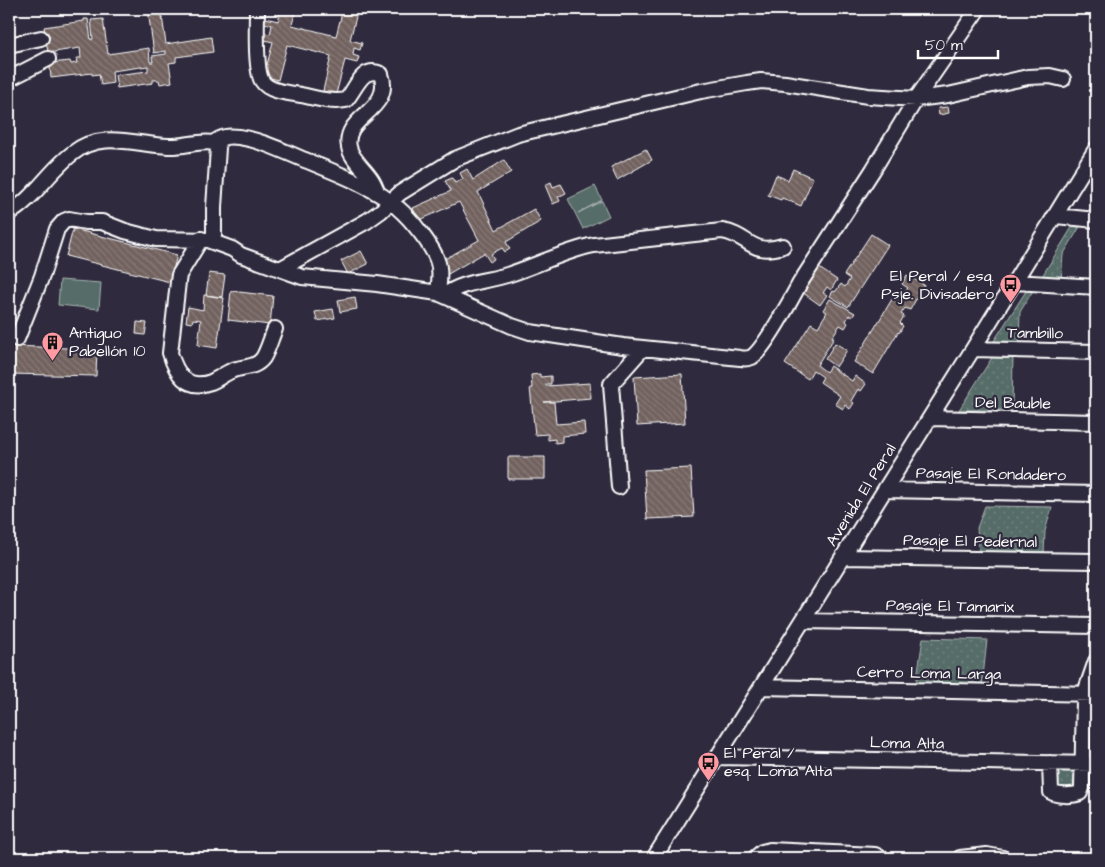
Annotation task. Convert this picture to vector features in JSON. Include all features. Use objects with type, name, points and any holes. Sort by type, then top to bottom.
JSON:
[{"type":"street","points":[[258,9],[257,46],[259,70],[261,81],[269,87],[281,92],[335,102],[346,100],[362,76],[368,72],[375,71],[381,74],[384,83],[383,93],[350,133],[349,150],[384,197],[408,218],[436,256],[442,294]]},
{"type":"street","points":[[17,339],[44,272],[57,229],[64,220],[69,219],[102,222],[124,231],[156,238],[205,240],[232,249],[241,255],[280,270],[308,278],[377,284],[442,294],[512,326],[530,332],[643,348],[750,358],[754,356],[792,299],[800,283],[916,99],[978,9]]},
{"type":"street","points":[[9,45],[41,38]]},
{"type":"street","points":[[9,79],[48,59]]},
{"type":"street","points":[[214,143],[220,138],[242,138],[295,156],[384,197],[400,193],[455,159],[518,134],[701,91],[761,82],[785,83],[868,96],[916,99],[948,95],[1028,77],[1050,76],[1062,79]]},
{"type":"street","points":[[9,213],[21,204],[70,155],[88,143],[105,140],[169,146],[206,142],[214,143],[217,145],[218,150],[214,235],[213,238],[205,240],[179,275],[170,353],[183,380],[195,384],[209,383],[233,370],[257,363],[263,358],[275,329]]},
{"type":"street","name":"Avenida El Peral","points":[[654,858],[1095,152]]},
{"type":"street","points":[[280,270],[368,221],[381,211],[384,197]]},
{"type":"street","points":[[1056,216],[1096,220]]},
{"type":"street","points":[[442,294],[454,288],[507,275],[577,249],[594,245],[722,231],[762,249],[783,246]]},
{"type":"street","points":[[1014,282],[1096,287]]},
{"type":"street","points":[[619,487],[611,384],[643,348]]},
{"type":"street","name":"Tambillo","points":[[973,349],[1096,352]]},
{"type":"street","name":"Del Bauble","points":[[930,418],[1096,422]]},
{"type":"street","name":"Pasaje El Rondadero","points":[[885,490],[1096,494]]},
{"type":"street","name":"Pasaje El Pedernal","points":[[843,557],[1096,561]]},
{"type":"street","name":"Pasaje El Tamarix","points":[[803,620],[1096,626]]},
{"type":"street","points":[[1050,763],[1050,789],[1056,794],[1080,793],[1089,764],[1091,694],[1096,661]]},
{"type":"street","name":"Cerro Loma Larga","points":[[761,688],[1091,694]]},
{"type":"street","name":"Loma Alta","points":[[718,757],[1089,764]]},
{"type":"street","points":[[755,858],[762,852],[770,850],[816,855],[875,855],[881,858]]},
{"type":"street","points":[[960,858],[987,855],[1003,858]]},
{"type":"green space","points":[[595,186],[602,200],[578,213],[602,201],[609,216],[583,229],[568,199]]},
{"type":"green space","points":[[1074,224],[1081,225],[1063,255],[1061,280],[1041,278]]},
{"type":"green space","points":[[60,280],[101,283],[99,309],[58,305]]},
{"type":"green space","points":[[1028,288],[1034,289],[1020,312],[1019,345],[992,344]]},
{"type":"green space","points":[[993,356],[1013,356],[1012,410],[959,410]]},
{"type":"green space","points":[[985,506],[1052,507],[1045,531],[1044,555],[979,552],[977,528]]},
{"type":"green space","points":[[923,638],[987,640],[982,686],[916,684]]},
{"type":"green space","points":[[1052,768],[1079,769],[1078,791],[1051,790]]},
{"type":"building","points":[[161,9],[166,44],[211,37],[213,52],[176,57],[176,62],[169,63],[172,82],[160,84],[159,80],[153,80],[153,83],[117,88],[115,75],[148,71],[148,66],[112,71],[113,83],[101,85],[99,74],[92,75],[92,73],[51,78],[51,63],[70,61],[71,64],[77,63],[76,58],[81,58],[80,48],[48,53],[44,27],[88,19],[91,40],[93,39],[91,20],[103,19],[108,54],[149,48],[150,62],[153,62],[152,56],[166,54],[166,51],[154,53],[148,11]]},
{"type":"building","points":[[281,9],[296,9],[292,25],[336,36],[343,9],[358,9],[350,40],[362,43],[360,50],[354,48],[353,55],[359,57],[357,63],[345,60],[335,98],[322,95],[331,56],[287,45],[278,80],[264,76],[273,42],[260,39],[262,32],[270,34],[272,25],[264,23],[266,18],[278,21]]},
{"type":"building","points":[[948,107],[949,113],[939,115],[938,108]]},
{"type":"building","points":[[646,149],[652,160],[617,180],[611,167]]},
{"type":"building","points":[[504,160],[511,172],[478,192],[496,230],[534,209],[541,221],[506,242],[510,249],[505,252],[502,248],[491,254],[494,259],[490,262],[484,253],[448,274],[441,261],[479,240],[459,202],[418,221],[413,208],[451,191],[445,181],[452,178],[455,183],[463,179],[460,173],[467,169],[473,180]]},
{"type":"building","points":[[793,169],[813,178],[801,206],[782,198],[781,200],[768,195],[776,175],[788,180]]},
{"type":"building","points":[[551,182],[553,187],[561,184],[566,193],[558,197],[560,201],[553,204],[545,185]]},
{"type":"building","points":[[73,229],[177,255],[170,282],[66,256]]},
{"type":"building","points":[[871,234],[888,245],[848,307],[830,296],[841,284],[845,287],[850,279],[844,275]]},
{"type":"building","points":[[361,251],[368,264],[348,274],[341,261]]},
{"type":"building","points":[[819,268],[837,280],[831,290],[827,287],[823,293],[827,295],[820,305],[802,292]]},
{"type":"building","points":[[209,273],[225,275],[222,297],[206,295]]},
{"type":"building","points":[[907,275],[924,285],[910,310],[905,308],[901,314],[904,316],[900,323],[903,326],[873,374],[854,362],[897,291],[903,295],[908,288],[902,284]]},
{"type":"building","points":[[231,291],[273,296],[270,325],[228,320]]},
{"type":"building","points":[[204,295],[224,298],[217,348],[198,345],[201,320],[193,319],[192,323],[186,322],[188,307],[203,310]]},
{"type":"building","points":[[355,297],[357,309],[340,312],[338,300]]},
{"type":"building","points":[[830,299],[855,313],[852,317],[849,315],[845,328],[840,325],[817,365],[826,372],[830,366],[852,381],[855,376],[866,384],[861,391],[858,389],[851,401],[854,403],[850,409],[845,405],[843,409],[835,404],[840,396],[820,382],[823,377],[813,370],[808,379],[785,364],[811,323],[818,327],[827,312],[823,310]]},
{"type":"building","points":[[333,309],[335,318],[317,321],[315,312]]},
{"type":"building","points":[[137,322],[147,323],[145,335],[136,334]]},
{"type":"building","points":[[835,343],[847,350],[836,367],[825,359]]},
{"type":"building","name":"Antiguo Pabellón 10","points":[[9,346],[97,349],[96,376],[9,374]]},
{"type":"building","points":[[540,374],[540,377],[551,376],[551,384],[546,384],[546,386],[590,383],[591,398],[544,402],[554,402],[556,424],[584,422],[585,434],[562,436],[562,442],[555,443],[555,439],[548,440],[548,434],[535,435],[530,388],[532,388],[531,375]]},
{"type":"building","points":[[682,374],[685,423],[637,426],[634,377]]},
{"type":"building","points":[[508,457],[545,457],[545,479],[508,479]]},
{"type":"building","points":[[691,468],[694,517],[647,519],[644,470]]},
{"type":"place","name":"El Peral / esq. Psje. Divisadero","points":[[1010,304]]},
{"type":"place","name":"Antiguo Pabellón 10","points":[[53,361]]},
{"type":"place","name":"El Peral / esq. Loma Alta","points":[[708,781]]}]
